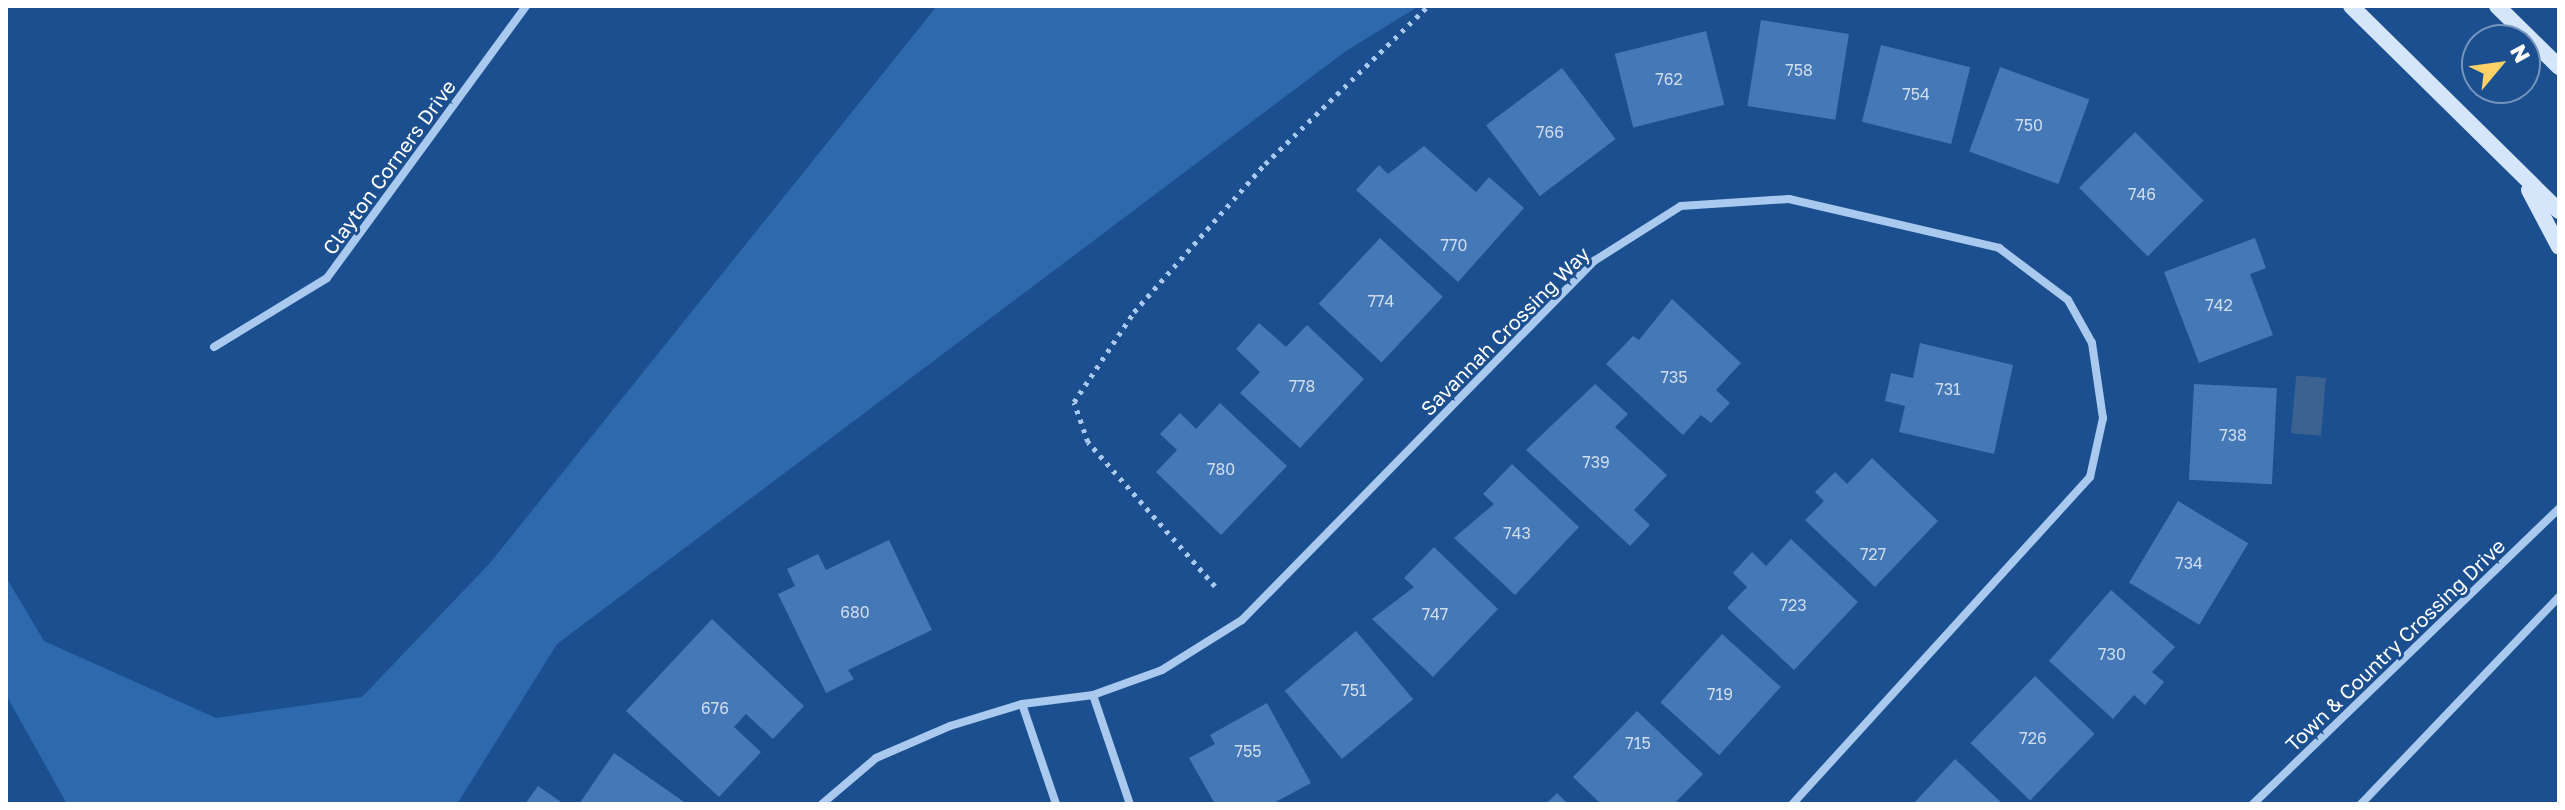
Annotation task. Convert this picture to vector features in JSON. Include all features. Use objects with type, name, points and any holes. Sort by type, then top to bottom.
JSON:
[{"type":"main road","points":[[2351,6],[2559,211]]},
{"type":"main road","points":[[2497,6],[2559,67]]},
{"type":"main road","points":[[2518,171],[2559,247]]},
{"type":"street","name":"Clayton Corners Drive","points":[[214,347],[327,278],[526,6]]},
{"type":"street","name":"Savannah Crossing Way","points":[[822,804],[876,758],[1022,704],[1093,695],[1162,670],[1242,620],[1594,261],[1681,206],[1789,199],[1999,248],[2068,300],[2092,343],[2103,406],[2090,477],[1792,804]]},
{"type":"street","name":"Town & Country Crossing Drive","points":[[2253,804],[2559,509]]},
{"type":"street","points":[[2361,804],[2559,597]]},
{"type":"street","points":[[1093,695],[1130,804]]},
{"type":"street","points":[[1022,704],[1056,804]]},
{"type":"path","points":[[1215,586],[1088,442],[1074,402],[1134,312],[1265,164],[1428,6]]},
{"type":"shaded area","points":[[937,6],[1419,6],[1346,51],[557,644],[457,804],[67,804],[6,695],[6,577],[44,641],[216,718],[362,697],[490,563]]},
{"type":"shaded area","points":[[2296,375],[2326,378],[2321,436],[2291,433]]},
{"type":"building","points":[[1761,20],[1849,34],[1835,120],[1747,106]]},
{"type":"building","points":[[1706,31],[1724,105],[1633,127],[1615,54]]},
{"type":"building","points":[[1881,45],[1970,67],[1951,144],[1862,122]]},
{"type":"building","points":[[2000,67],[2089,99],[2058,184],[1969,152]]},
{"type":"building","points":[[1562,68],[1616,139],[1540,196],[1486,125]]},
{"type":"building","points":[[2135,132],[2204,201],[2148,256],[2079,188]]},
{"type":"building","points":[[1424,146],[1476,192],[1489,177],[1524,208],[1458,282],[1356,190],[1379,165],[1388,174]]},
{"type":"building","points":[[1380,238],[1443,297],[1382,362],[1319,304]]},
{"type":"building","points":[[2255,238],[2266,268],[2250,274],[2273,335],[2199,363],[2164,272]]},
{"type":"building","points":[[1672,299],[1741,363],[1716,390],[1730,403],[1711,423],[1701,415],[1683,435],[1606,364],[1633,336],[1639,340]]},
{"type":"building","points":[[1259,323],[1286,347],[1307,325],[1364,379],[1300,448],[1240,393],[1260,372],[1236,349]]},
{"type":"building","points":[[1920,343],[2013,365],[1994,454],[1899,432],[1905,406],[1885,401],[1891,373],[1913,378]]},
{"type":"building","points":[[1595,384],[1628,414],[1615,427],[1667,475],[1634,510],[1650,525],[1630,546],[1526,450]]},
{"type":"building","points":[[2194,384],[2277,388],[2272,484],[2189,480]]},
{"type":"building","points":[[1220,403],[1287,466],[1221,535],[1156,472],[1177,450],[1160,434],[1180,413],[1196,429]]},
{"type":"building","points":[[1872,458],[1938,521],[1875,587],[1805,520],[1824,501],[1815,492],[1835,472],[1847,484]]},
{"type":"building","points":[[1512,464],[1579,527],[1515,595],[1454,538],[1494,504],[1483,494]]},
{"type":"building","points":[[2178,501],[2248,543],[2199,625],[2129,582]]},
{"type":"building","points":[[1791,539],[1858,602],[1794,670],[1727,608],[1747,587],[1733,573],[1752,552],[1766,566]]},
{"type":"building","points":[[889,540],[932,630],[848,670],[854,679],[826,693],[778,594],[795,586],[787,569],[818,554],[826,570]]},
{"type":"building","points":[[1434,547],[1498,609],[1433,677],[1372,619],[1414,587],[1404,578]]},
{"type":"building","points":[[2111,590],[2175,647],[2152,672],[2164,682],[2145,705],[2134,695],[2113,719],[2049,661]]},
{"type":"building","points":[[712,619],[804,706],[773,739],[746,714],[734,727],[761,752],[719,797],[626,711]]},
{"type":"building","points":[[1356,631],[1413,699],[1342,759],[1285,691]]},
{"type":"building","points":[[1722,634],[1781,687],[1719,755],[1660,702]]},
{"type":"building","points":[[2035,676],[2095,734],[2030,801],[1970,743]]},
{"type":"building","points":[[1267,703],[1311,783],[1272,804],[1215,804],[1189,758],[1215,744],[1210,735]]},
{"type":"building","points":[[1637,711],[1703,774],[1674,804],[1601,804],[1573,777]]},
{"type":"building","points":[[614,753],[687,804],[579,804]]},
{"type":"building","points":[[1955,759],[2003,804],[1913,804]]},
{"type":"building","points":[[538,786],[564,804],[525,804]]},
{"type":"building","points":[[1557,793],[1568,804],[1546,804]]}]
